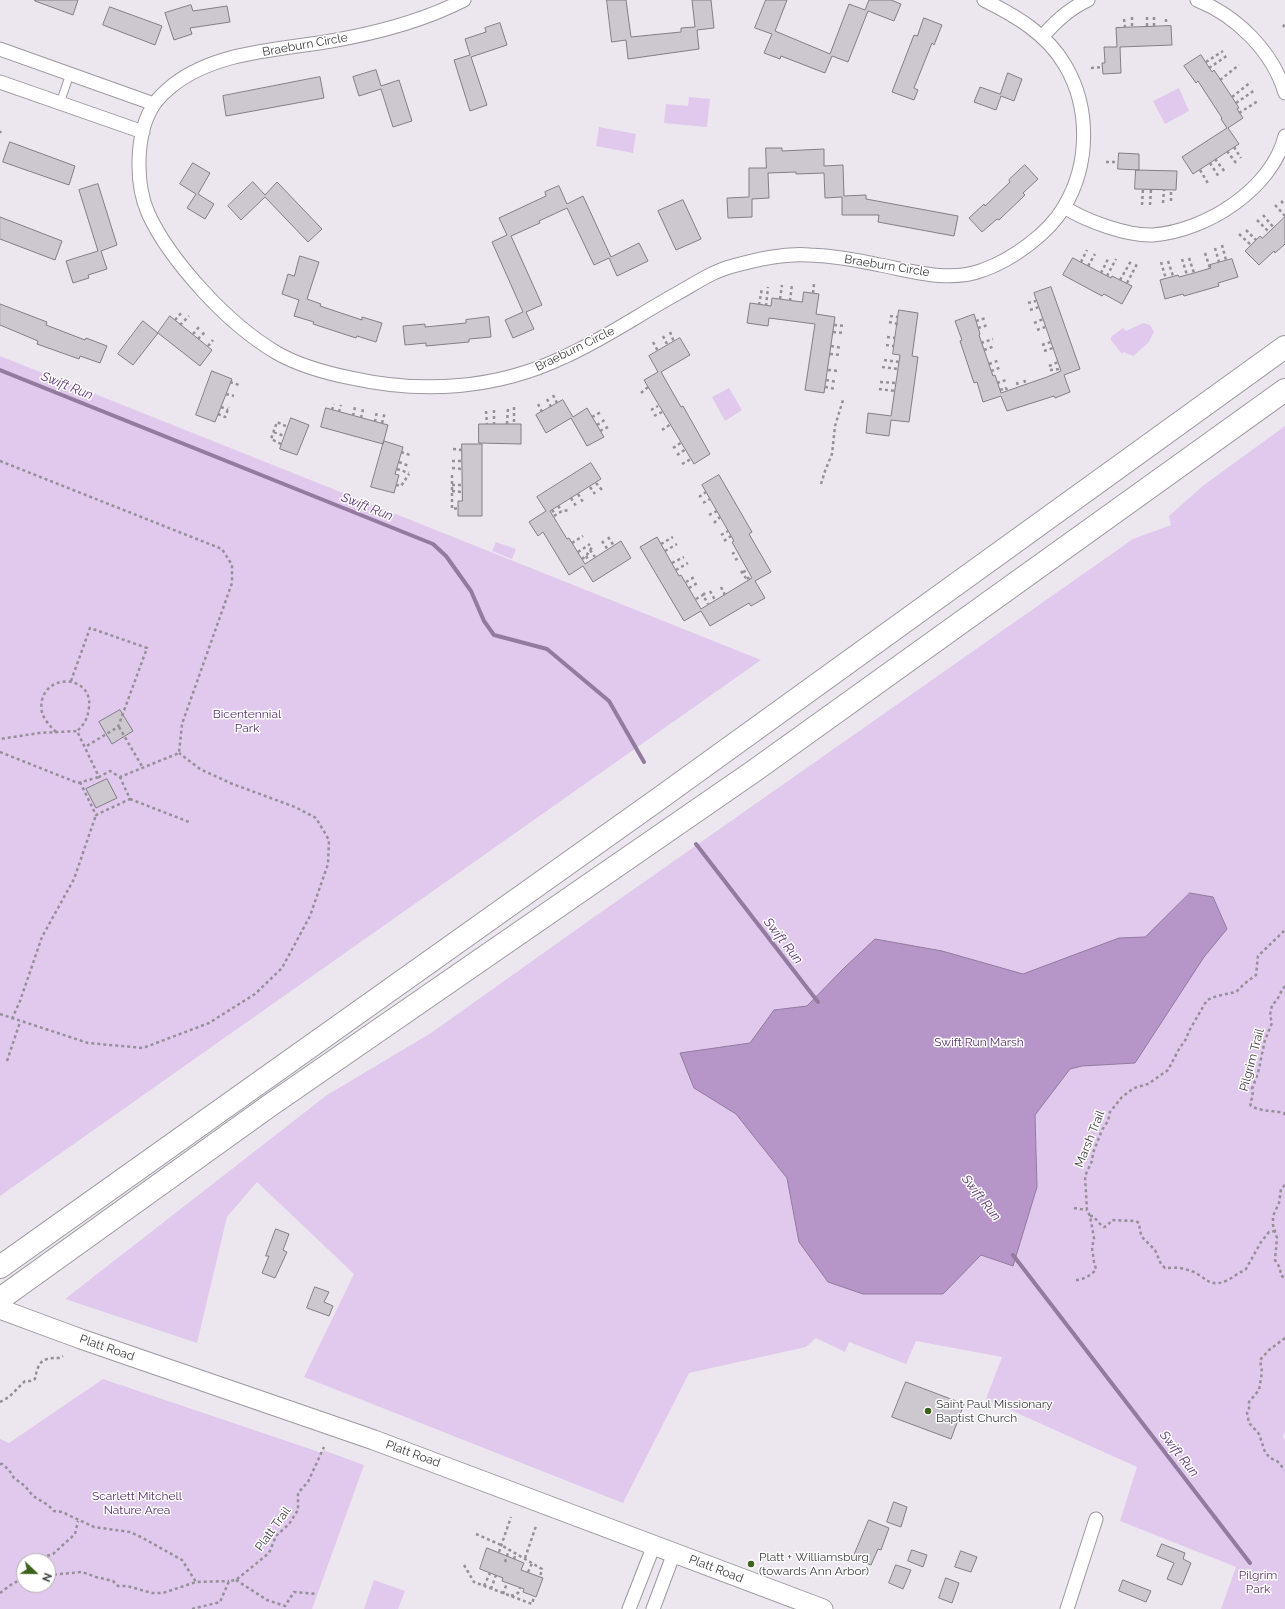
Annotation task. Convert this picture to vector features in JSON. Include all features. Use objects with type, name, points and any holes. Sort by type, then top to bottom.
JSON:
[{"type":"highway","points":[[0,1267],[654,802],[1285,347]]},
{"type":"highway","points":[[0,1299],[269,1106],[754,771],[1285,390]]},
{"type":"main road","name":"Platt Road","points":[[0,1309],[81,1339],[374,1440],[823,1609]]},
{"type":"street","name":"Braeburn Circle","points":[[464,0],[422,19],[378,32],[240,56],[215,63],[192,72],[171,86],[154,104],[147,118],[139,155],[139,183],[148,212],[177,261],[214,304],[246,331],[278,353],[320,371],[361,380],[401,386],[431,388],[458,387],[519,375],[563,358],[595,342],[721,269],[767,257],[806,254],[852,260],[927,274],[954,275],[975,273],[991,267],[1017,253],[1052,222],[1064,208],[1074,186],[1081,163],[1084,139],[1083,117],[1076,87],[1063,62],[1042,37],[1026,23],[984,0]]},
{"type":"street","points":[[1042,37],[1056,20],[1069,10],[1088,0]]},
{"type":"street","points":[[1197,0],[1222,14],[1244,31],[1263,49],[1280,77],[1285,93]]},
{"type":"street","points":[[0,49],[154,104]]},
{"type":"street","points":[[0,82],[143,132]]},
{"type":"street","points":[[1064,208],[1091,222],[1122,231],[1152,235],[1174,232],[1209,219],[1234,203],[1258,183],[1273,165],[1281,151],[1285,136]]},
{"type":"street","points":[[1068,1609],[1096,1519]]},
{"type":"street","points":[[630,1609],[654,1545]]},
{"type":"street","points":[[653,1609],[674,1553]]},
{"type":"lane","points":[[60,103],[70,74]]},
{"type":"path","points":[[1132,17],[1132,27]]},
{"type":"path","points":[[1147,17],[1147,26]]},
{"type":"path","points":[[1154,17],[1154,26]]},
{"type":"path","points":[[1124,19],[1125,27]]},
{"type":"path","points":[[1166,19],[1166,26]]},
{"type":"path","points":[[1206,62],[1222,51]]},
{"type":"path","points":[[1209,68],[1228,56]]},
{"type":"path","points":[[1220,80],[1239,65]]},
{"type":"path","points":[[1091,68],[1103,68]]},
{"type":"path","points":[[1232,97],[1252,82]]},
{"type":"path","points":[[1236,103],[1255,90]]},
{"type":"path","points":[[1239,113],[1258,101]]},
{"type":"path","points":[[1234,147],[1242,158]]},
{"type":"path","points":[[1228,151],[1236,163]]},
{"type":"path","points":[[1215,159],[1225,172]]},
{"type":"path","points":[[1106,162],[1118,162]]},
{"type":"path","points":[[1210,163],[1219,177]]},
{"type":"path","points":[[1200,170],[1209,185]]},
{"type":"path","points":[[1142,205],[1143,189]]},
{"type":"path","points":[[1150,205],[1151,189]]},
{"type":"path","points":[[1163,203],[1164,190]]},
{"type":"path","points":[[1171,190],[1171,201]]},
{"type":"path","points":[[1281,201],[1285,205]]},
{"type":"path","points":[[1275,205],[1285,216]]},
{"type":"path","points":[[1263,216],[1274,228]]},
{"type":"path","points":[[1257,220],[1269,232]]},
{"type":"path","points":[[1246,230],[1256,240]]},
{"type":"path","points":[[1239,234],[1251,245]]},
{"type":"path","points":[[1222,245],[1226,260]]},
{"type":"path","points":[[1215,248],[1219,262]]},
{"type":"path","points":[[1081,262],[1087,250]]},
{"type":"path","points":[[1204,253],[1210,268]]},
{"type":"path","points":[[1088,266],[1095,254]]},
{"type":"path","points":[[1101,273],[1109,257]]},
{"type":"path","points":[[1190,258],[1194,273]]},
{"type":"path","points":[[1107,276],[1116,259]]},
{"type":"path","points":[[1182,259],[1187,275]]},
{"type":"path","points":[[1120,280],[1131,261]]},
{"type":"path","points":[[1168,261],[1173,276]]},
{"type":"path","points":[[1127,283],[1138,262]]},
{"type":"path","points":[[1161,262],[1166,278]]},
{"type":"path","points":[[790,301],[792,284]]},
{"type":"path","points":[[813,293],[814,284]]},
{"type":"path","points":[[780,299],[782,286]]},
{"type":"path","points":[[759,304],[762,288]]},
{"type":"path","points":[[766,306],[768,288]]},
{"type":"path","points":[[1028,303],[1036,301]]},
{"type":"path","points":[[1030,310],[1038,307]]},
{"type":"path","points":[[175,320],[184,311]]},
{"type":"path","points":[[180,324],[188,316]]},
{"type":"path","points":[[890,316],[898,317]]},
{"type":"path","points":[[976,322],[986,318]]},
{"type":"path","points":[[1034,322],[1043,319]]},
{"type":"path","points":[[889,322],[898,324]]},
{"type":"path","points":[[834,325],[845,326]]},
{"type":"path","points":[[978,328],[988,325]]},
{"type":"path","points":[[193,334],[200,327]]},
{"type":"path","points":[[1037,330],[1045,327]]},
{"type":"path","points":[[198,339],[204,332]]},
{"type":"path","points":[[670,332],[674,342]]},
{"type":"path","points":[[833,332],[844,333]]},
{"type":"path","points":[[662,336],[668,346]]},
{"type":"path","points":[[887,338],[895,338]]},
{"type":"path","points":[[981,343],[993,339]]},
{"type":"path","points":[[208,346],[213,340]]},
{"type":"path","points":[[653,342],[658,351]]},
{"type":"path","points":[[1042,345],[1051,342]]},
{"type":"path","points":[[886,345],[894,346]]},
{"type":"path","points":[[831,346],[842,348]]},
{"type":"path","points":[[984,350],[995,346]]},
{"type":"path","points":[[1044,351],[1053,348]]},
{"type":"path","points":[[830,354],[841,355]]},
{"type":"path","points":[[884,360],[899,362]]},
{"type":"path","points":[[989,364],[1000,360]]},
{"type":"path","points":[[1049,366],[1058,362]]},
{"type":"path","points":[[882,367],[898,369]]},
{"type":"path","points":[[991,371],[1002,367]]},
{"type":"path","points":[[1050,370],[1055,371],[1060,369]]},
{"type":"path","points":[[828,370],[838,371]]},
{"type":"path","points":[[826,380],[837,382]]},
{"type":"path","points":[[997,383],[1006,380]]},
{"type":"path","points":[[1024,380],[1026,384]]},
{"type":"path","points":[[230,382],[239,385]]},
{"type":"path","points":[[880,382],[896,383]]},
{"type":"path","points":[[1017,382],[1018,387]]},
{"type":"path","points":[[640,393],[648,387]]},
{"type":"path","points":[[825,387],[836,389]]},
{"type":"path","points":[[1000,390],[1007,388]]},
{"type":"path","points":[[879,389],[894,391]]},
{"type":"path","points":[[226,394],[234,396]]},
{"type":"path","points":[[553,396],[558,403]]},
{"type":"path","points":[[547,399],[551,407]]},
{"type":"path","points":[[821,484],[824,471],[832,454],[835,426],[843,400]]},
{"type":"path","points":[[332,410],[334,404]]},
{"type":"path","points":[[538,404],[542,412]]},
{"type":"path","points":[[339,412],[341,405]]},
{"type":"path","points":[[651,410],[658,406]]},
{"type":"path","points":[[218,414],[225,417],[228,408],[221,407]]},
{"type":"path","points":[[353,416],[355,407]]},
{"type":"path","points":[[514,407],[514,424]]},
{"type":"path","points":[[507,424],[508,408]]},
{"type":"path","points":[[361,418],[363,409]]},
{"type":"path","points":[[494,410],[494,424]]},
{"type":"path","points":[[375,422],[377,411]]},
{"type":"path","points":[[486,411],[487,424]]},
{"type":"path","points":[[382,423],[385,412]]},
{"type":"path","points":[[592,417],[601,412]]},
{"type":"path","points":[[654,416],[662,412]]},
{"type":"path","points":[[597,425],[606,419]]},
{"type":"path","points":[[281,444],[271,440],[278,422],[288,427]]},
{"type":"path","points":[[662,430],[671,424]]},
{"type":"path","points":[[600,431],[610,426]]},
{"type":"path","points":[[274,432],[284,436]]},
{"type":"path","points":[[673,448],[682,442]]},
{"type":"path","points":[[453,449],[462,450]]},
{"type":"path","points":[[677,454],[686,449]]},
{"type":"path","points":[[401,452],[410,455]]},
{"type":"path","points":[[682,464],[691,459]]},
{"type":"path","points":[[452,461],[462,461]]},
{"type":"path","points":[[0,462],[222,549],[232,565],[232,583],[182,724],[179,753]]},
{"type":"path","points":[[399,462],[409,466]]},
{"type":"path","points":[[452,468],[462,469]]},
{"type":"path","points":[[396,485],[401,486],[409,474],[397,469]]},
{"type":"path","points":[[452,475],[452,509],[458,508]]},
{"type":"path","points":[[596,482],[602,490]]},
{"type":"path","points":[[452,484],[462,485]]},
{"type":"path","points":[[590,487],[595,494]]},
{"type":"path","points":[[452,491],[462,492]]},
{"type":"path","points":[[699,497],[706,492]]},
{"type":"path","points":[[578,494],[583,502]]},
{"type":"path","points":[[571,498],[576,506]]},
{"type":"path","points":[[703,503],[710,499]]},
{"type":"path","points":[[558,506],[562,512]]},
{"type":"path","points":[[552,510],[555,516],[570,510]]},
{"type":"path","points":[[709,515],[717,511]]},
{"type":"path","points":[[714,523],[720,518]]},
{"type":"path","points":[[721,535],[728,531]]},
{"type":"path","points":[[572,543],[582,536]]},
{"type":"path","points":[[724,541],[731,536]]},
{"type":"path","points":[[608,537],[614,546]]},
{"type":"path","points":[[661,544],[673,537]]},
{"type":"path","points":[[602,541],[608,550]]},
{"type":"path","points":[[664,551],[677,544]]},
{"type":"path","points":[[578,552],[592,545],[586,556],[582,559]]},
{"type":"path","points":[[590,550],[595,558]]},
{"type":"path","points":[[732,554],[737,552]]},
{"type":"path","points":[[586,556],[589,561]]},
{"type":"path","points":[[672,563],[684,557]]},
{"type":"path","points":[[735,560],[740,557]]},
{"type":"path","points":[[676,570],[688,562]]},
{"type":"path","points":[[748,570],[742,572],[748,580],[751,576]]},
{"type":"path","points":[[686,582],[696,576]]},
{"type":"path","points":[[689,588],[699,582]]},
{"type":"path","points":[[720,586],[725,595]]},
{"type":"path","points":[[710,591],[715,600]]},
{"type":"path","points":[[696,600],[704,594],[708,604]]},
{"type":"path","points":[[71,682],[90,628],[147,648],[118,727],[85,747]]},
{"type":"path","points":[[0,739],[77,731],[86,722],[90,703],[84,689],[79,685],[71,682],[56,683],[49,687],[45,692],[41,703],[42,714],[47,723],[56,732]]},
{"type":"path","points":[[118,727],[143,768]]},
{"type":"path","points":[[77,731],[99,777]]},
{"type":"path","points":[[0,752],[78,783],[99,777],[110,771],[120,777],[130,799],[189,822]]},
{"type":"path","points":[[120,777],[179,753]]},
{"type":"path","points":[[1,1016],[88,1043],[143,1048],[209,1023],[255,994],[282,968],[310,916],[328,864],[329,840],[316,818],[295,807],[230,783],[200,769],[179,753]]},
{"type":"path","points":[[12,1019],[20,1001],[42,937],[74,879],[96,815],[80,782]]},
{"type":"path","points":[[96,815],[130,799]]},
{"type":"path","name":"Marsh Trail","points":[[1076,1280],[1080,1280],[1096,1269],[1092,1248],[1094,1238],[1090,1216],[1087,1210],[1085,1176],[1092,1161],[1092,1153],[1102,1130],[1108,1121],[1110,1112],[1122,1097],[1134,1088],[1148,1084],[1168,1070],[1207,1000],[1236,992],[1256,975],[1258,956],[1285,930]]},
{"type":"path","name":"Pilgrim Trail","points":[[1285,986],[1277,1000],[1272,1005],[1270,1015],[1272,1023],[1265,1040],[1258,1073],[1252,1089],[1253,1096],[1250,1103],[1251,1106],[1258,1110],[1275,1111],[1284,1114],[1285,1116]]},
{"type":"path","points":[[7,1062],[20,1022]]},
{"type":"path","points":[[1285,1185],[1281,1189],[1279,1203],[1273,1216],[1273,1226],[1277,1238],[1275,1260],[1280,1268],[1281,1275],[1285,1279]]},
{"type":"path","points":[[1074,1208],[1087,1210]]},
{"type":"path","points":[[1090,1216],[1093,1216],[1104,1227],[1112,1220],[1136,1220],[1139,1223],[1142,1237],[1155,1250],[1161,1264],[1165,1268],[1183,1268],[1218,1284],[1243,1272],[1264,1236],[1269,1232],[1275,1231]]},
{"type":"path","points":[[1285,1338],[1269,1350],[1260,1360],[1262,1372],[1259,1390],[1249,1402],[1249,1410],[1247,1413],[1249,1423],[1259,1434],[1265,1452],[1270,1458],[1277,1461],[1285,1470]]},
{"type":"path","points":[[0,1402],[25,1381],[35,1379],[41,1361],[52,1358],[60,1358],[63,1356]]},
{"type":"path","name":"Platt Trail","points":[[236,1580],[269,1553],[276,1536],[289,1524],[298,1510],[298,1493],[308,1482],[324,1447]]},
{"type":"path","points":[[0,1464],[9,1470],[14,1478],[25,1486],[33,1496],[48,1505],[54,1511],[62,1512],[78,1521],[94,1527],[130,1532],[141,1537],[182,1560],[196,1582]]},
{"type":"path","points":[[499,1552],[511,1517]]},
{"type":"path","points":[[54,1553],[75,1534],[78,1521]]},
{"type":"path","points":[[525,1558],[536,1526]]},
{"type":"path","points":[[476,1534],[501,1545],[542,1569],[540,1577]]},
{"type":"path","points":[[505,1562],[509,1550]]},
{"type":"path","points":[[514,1559],[516,1553]]},
{"type":"path","points":[[528,1572],[532,1563]]},
{"type":"path","points":[[464,1565],[474,1582],[532,1604],[534,1597]]},
{"type":"path","points":[[56,1574],[82,1572],[113,1581],[118,1586],[127,1586],[152,1593],[163,1593],[196,1582],[236,1580],[267,1600],[285,1606],[294,1592],[317,1594]]},
{"type":"path","points":[[484,1586],[490,1573]]},
{"type":"path","points":[[491,1589],[496,1575]]},
{"type":"path","points":[[192,1609],[220,1602],[229,1581]]},
{"type":"path","points":[[0,1593],[16,1582]]},
{"type":"path","points":[[503,1594],[507,1583]]},
{"type":"path","points":[[510,1596],[518,1593],[520,1588]]},
{"type":"green space","points":[[1179,88],[1189,111],[1165,124],[1153,101]]},
{"type":"green space","points":[[689,97],[710,99],[707,127],[664,123],[666,104],[688,106]]},
{"type":"green space","points":[[599,127],[636,134],[633,153],[596,146]]},
{"type":"green space","points":[[1143,323],[1150,325],[1154,332],[1148,343],[1133,356],[1124,352],[1122,354],[1111,340],[1111,337],[1123,328],[1126,331]]},
{"type":"green space","name":"Bicentennial Park","points":[[0,356],[761,660],[0,1196]]},
{"type":"green space","points":[[729,388],[742,410],[725,421],[712,397]]},
{"type":"green space","name":"Swift Run Marsh","points":[[1285,426],[1285,1432],[1283,1437],[1285,1440],[1285,1609],[1221,1609],[1236,1567],[1120,1521],[1137,1467],[986,1399],[1002,1357],[916,1341],[906,1364],[849,1342],[845,1352],[816,1338],[806,1347],[689,1373],[623,1503],[304,1377],[354,1274],[257,1182],[227,1217],[197,1343],[65,1299],[327,1095],[431,1033],[1133,539],[1171,525],[1169,516],[1204,485]]},
{"type":"green space","points":[[496,542],[516,549],[512,559],[492,551]]},
{"type":"green space","name":"Scarlett Mitchell Nature Area","points":[[103,1379],[322,1453],[323,1450],[364,1465],[312,1609],[0,1609],[0,1439],[9,1443]]},
{"type":"green space","points":[[374,1580],[405,1591],[398,1609],[364,1609]]},
{"type":"water","points":[[1190,893],[1213,897],[1227,929],[1204,957],[1135,1063],[1082,1066],[1070,1069],[1035,1115],[1037,1187],[1013,1266],[981,1255],[943,1294],[863,1294],[828,1282],[799,1242],[787,1178],[736,1114],[694,1088],[680,1053],[750,1043],[774,1010],[807,1006],[875,939],[942,951],[1023,974],[1119,938],[1145,937]]},
{"type":"building","points":[[35,0],[78,0],[73,15]]},
{"type":"building","points":[[607,0],[626,0],[631,37],[681,32],[681,28],[695,27],[692,0],[711,0],[714,28],[697,30],[699,49],[628,59],[626,40],[612,42]]},
{"type":"building","points":[[766,0],[787,0],[775,31],[830,54],[849,4],[865,10],[869,0],[891,0],[901,4],[894,21],[868,11],[848,62],[832,56],[825,73],[781,56],[780,59],[764,53],[772,34],[755,28]]},
{"type":"building","points":[[191,5],[193,11],[227,6],[230,22],[190,28],[192,34],[174,40],[165,13]]},
{"type":"building","points":[[110,7],[162,26],[155,45],[103,25]]},
{"type":"building","points":[[924,18],[942,25],[934,45],[932,43],[914,88],[918,90],[914,100],[892,92],[914,35],[917,36]]},
{"type":"building","points":[[500,23],[507,45],[471,57],[487,105],[470,111],[454,60],[470,55],[465,39],[486,32],[485,28]]},
{"type":"building","points":[[1171,26],[1172,45],[1120,47],[1121,73],[1103,74],[1102,63],[1105,63],[1104,47],[1117,47],[1116,28]]},
{"type":"building","points":[[1201,55],[1212,72],[1214,70],[1232,97],[1243,118],[1228,128],[1239,144],[1193,174],[1182,157],[1227,128],[1198,81],[1196,83],[1184,66]]},
{"type":"building","points":[[376,70],[381,86],[399,80],[412,121],[393,127],[381,89],[359,96],[353,77]]},
{"type":"building","points":[[1008,73],[1022,79],[1014,101],[1001,96],[996,110],[974,102],[980,87],[1000,94]]},
{"type":"building","points":[[320,77],[324,98],[226,116],[223,96]]},
{"type":"building","points":[[10,142],[75,166],[69,185],[3,162]]},
{"type":"building","points":[[766,148],[782,148],[782,151],[824,149],[824,166],[843,165],[844,196],[866,195],[866,199],[958,216],[954,236],[878,222],[879,215],[842,215],[842,197],[825,198],[824,173],[768,173],[769,198],[752,199],[752,217],[728,218],[727,198],[749,197],[749,168],[766,168]]},
{"type":"building","points":[[1119,153],[1139,154],[1139,170],[1118,169]]},
{"type":"building","points":[[193,163],[210,173],[198,194],[214,204],[205,219],[187,208],[196,194],[180,184]]},
{"type":"building","points":[[1025,165],[1038,179],[1023,193],[1025,195],[999,220],[997,219],[982,232],[969,218],[984,204],[985,206]]},
{"type":"building","points":[[1136,170],[1177,171],[1176,190],[1135,189]]},
{"type":"building","points":[[253,182],[265,195],[277,182],[322,229],[308,242],[265,197],[241,220],[228,206]]},
{"type":"building","points":[[98,184],[117,245],[101,251],[107,269],[88,275],[89,278],[73,283],[66,261],[98,251],[79,190]]},
{"type":"building","points":[[559,186],[567,204],[583,196],[611,257],[639,243],[648,261],[617,276],[609,258],[594,265],[567,208],[539,221],[540,223],[511,236],[542,305],[526,312],[534,329],[513,338],[505,320],[523,312],[492,242],[507,235],[499,218],[546,196],[545,192]]},
{"type":"building","points":[[683,200],[701,239],[676,250],[658,211]]},
{"type":"building","points":[[0,217],[62,241],[55,260],[0,239]]},
{"type":"building","points":[[1285,217],[1285,244],[1275,253],[1274,251],[1259,265],[1245,251],[1260,236],[1262,238]]},
{"type":"building","points":[[300,256],[319,262],[307,299],[321,304],[320,306],[362,320],[362,317],[382,323],[376,342],[357,336],[356,338],[294,316],[299,300],[282,294],[288,274],[294,276]]},
{"type":"building","points":[[1073,258],[1111,278],[1112,276],[1132,286],[1122,304],[1104,294],[1102,296],[1063,275]]},
{"type":"building","points":[[1232,259],[1238,277],[1218,283],[1219,286],[1184,296],[1183,294],[1165,299],[1160,280],[1178,275],[1179,277],[1194,273],[1211,268],[1210,265]]},
{"type":"building","points":[[1051,287],[1080,369],[1064,375],[1070,392],[1055,398],[1054,396],[1007,411],[1001,396],[983,402],[977,382],[974,383],[955,321],[974,314],[980,334],[979,335],[993,376],[995,375],[1001,393],[1047,377],[1061,371],[1034,293]]},
{"type":"building","points":[[804,292],[819,294],[816,314],[835,317],[824,393],[805,390],[815,324],[769,318],[768,326],[747,323],[750,303],[771,306],[772,298],[802,302]]},
{"type":"building","points":[[0,304],[47,322],[46,325],[85,340],[86,338],[107,346],[100,363],[80,356],[79,359],[37,344],[38,341],[0,325]]},
{"type":"building","points":[[899,310],[918,313],[912,356],[918,357],[909,422],[891,420],[889,436],[866,433],[868,413],[891,416],[900,355],[893,354]]},
{"type":"building","points":[[170,316],[212,350],[200,366],[158,333]]},
{"type":"building","points":[[489,317],[491,337],[469,339],[469,342],[426,346],[426,343],[405,345],[403,326],[425,324],[425,327],[466,323],[466,320]]},
{"type":"building","points":[[143,321],[158,333],[133,365],[118,354]]},
{"type":"building","points":[[680,338],[690,355],[661,372],[681,407],[683,406],[710,454],[694,464],[644,380],[658,372],[649,356]]},
{"type":"building","points":[[212,371],[232,379],[215,422],[196,415]]},
{"type":"building","points":[[563,400],[573,417],[587,408],[604,437],[587,446],[571,418],[546,433],[536,415]]},
{"type":"building","points":[[326,408],[388,425],[383,444],[321,427]]},
{"type":"building","points":[[291,418],[309,425],[297,455],[280,449]]},
{"type":"building","points":[[479,424],[521,424],[521,444],[479,443]]},
{"type":"building","points":[[384,441],[403,447],[395,474],[399,475],[394,493],[371,487]]},
{"type":"building","points":[[462,444],[482,444],[482,516],[458,516],[458,501],[462,501]]},
{"type":"building","points":[[591,463],[601,479],[550,511],[567,539],[569,538],[585,564],[621,541],[631,558],[593,582],[583,566],[569,575],[543,532],[538,536],[529,522],[546,511],[537,497]]},
{"type":"building","points":[[719,475],[752,532],[749,534],[771,572],[755,581],[765,598],[751,606],[749,603],[710,626],[701,611],[684,621],[640,547],[657,537],[679,576],[681,575],[701,609],[752,578],[732,542],[734,541],[702,485]]},
{"type":"building","points":[[120,710],[133,731],[112,744],[99,722]]},
{"type":"building","points":[[107,779],[117,798],[96,808],[86,789]]},
{"type":"building","points":[[276,1229],[289,1234],[283,1250],[287,1252],[275,1278],[262,1273],[269,1256],[266,1256]]},
{"type":"building","points":[[315,1287],[329,1292],[324,1302],[333,1306],[329,1316],[307,1308]]},
{"type":"building","name":"Saint Paul Missionary Baptist Church","points":[[906,1382],[964,1404],[951,1439],[892,1417]]},
{"type":"building","points":[[894,1502],[907,1507],[901,1527],[887,1522]]},
{"type":"building","points":[[869,1520],[889,1528],[881,1550],[878,1549],[871,1565],[853,1558]]},
{"type":"building","points":[[1162,1544],[1185,1553],[1183,1559],[1191,1563],[1182,1585],[1167,1579],[1174,1563],[1157,1556]]},
{"type":"building","points":[[487,1548],[524,1563],[521,1570],[543,1578],[536,1597],[523,1592],[524,1589],[502,1581],[503,1578],[480,1569]]},
{"type":"building","points":[[912,1550],[927,1555],[923,1567],[908,1561]]},
{"type":"building","points":[[961,1551],[977,1557],[971,1572],[955,1567]]},
{"type":"building","points":[[896,1565],[911,1570],[903,1589],[889,1583]]},
{"type":"building","points":[[946,1578],[959,1583],[952,1603],[939,1598]]},
{"type":"building","points":[[1123,1580],[1151,1591],[1146,1602],[1119,1591]]},
{"type":"waterway","name":"Swift Run","points":[[0,370],[433,544],[446,556],[471,591],[484,621],[494,635],[547,649],[609,701],[644,762]]},
{"type":"waterway","name":"Swift Run","points":[[696,844],[818,1002]]},
{"type":"waterway","name":"Swift Run","points":[[1013,1255],[1250,1563]]},
{"type":"place","name":"Saint Paul Missionary Baptist Church","points":[[928,1411]]},
{"type":"place","name":"Platt + Williamsburg (towards Ann Arbor)","points":[[751,1564]]},
{"type":"park label","name":"Pilgrim Park","points":[[1258,1582]]}]
